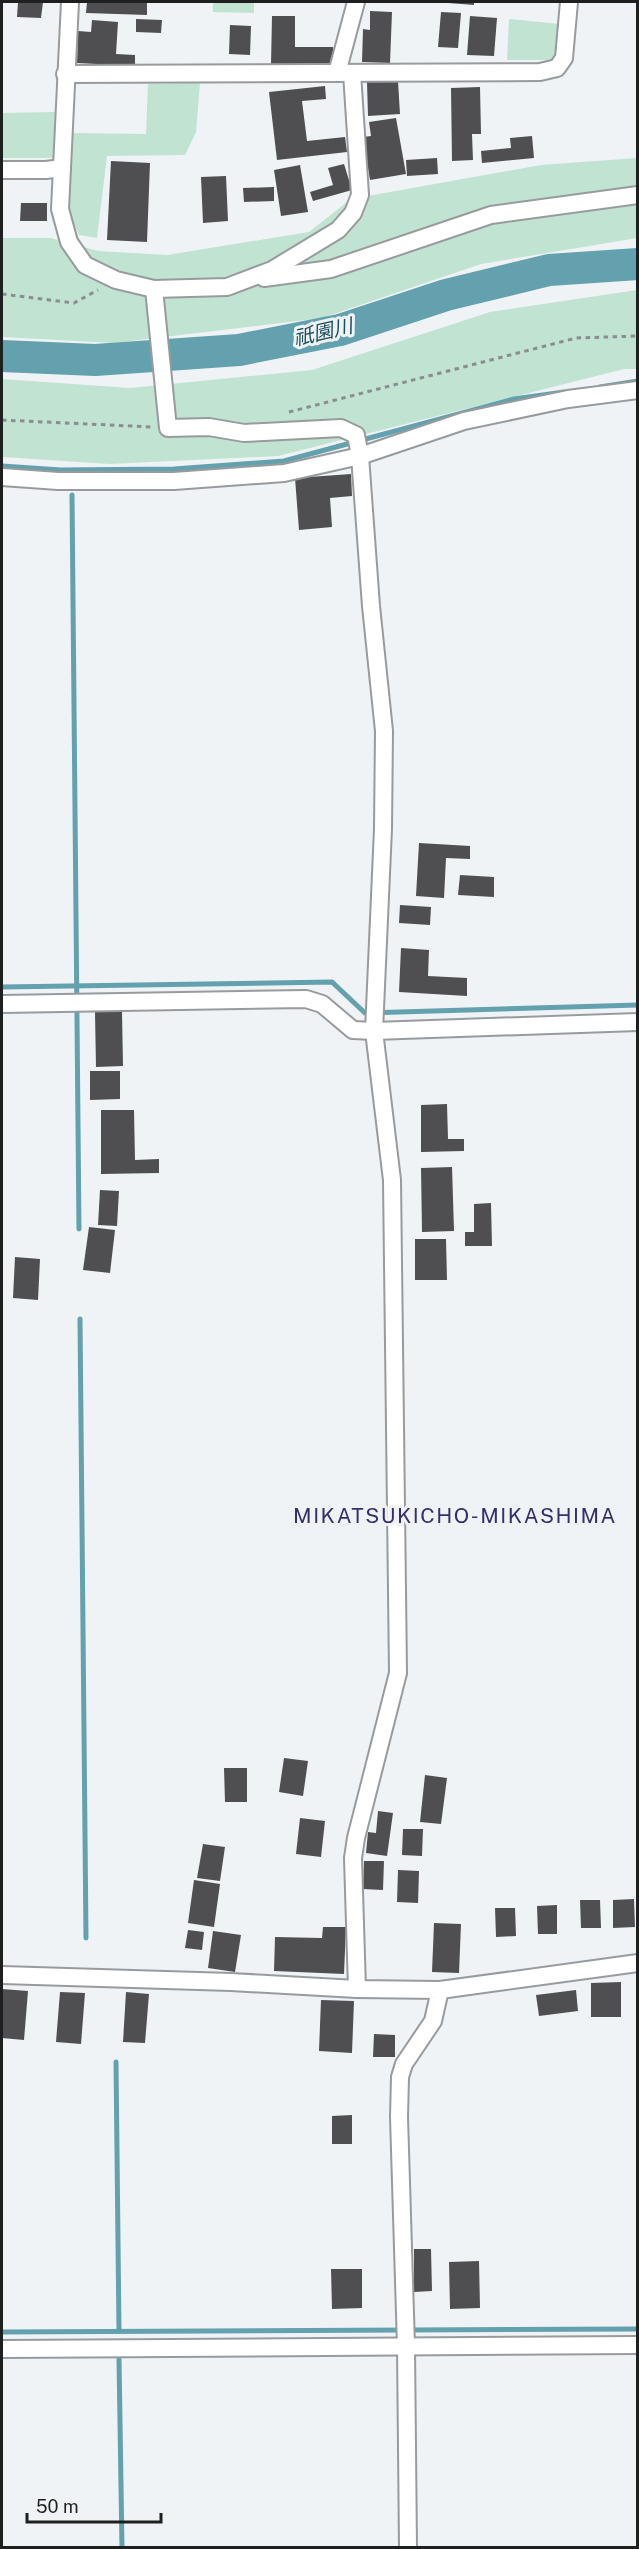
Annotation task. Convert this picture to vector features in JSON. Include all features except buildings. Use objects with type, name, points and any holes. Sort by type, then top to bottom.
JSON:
[{"type":"street","points":[[70,2],[60,209],[69,242],[85,265],[116,280],[154,289],[227,287],[251,280],[331,269],[491,215],[638,195]]},
{"type":"street","points":[[251,280],[338,230],[353,213],[360,195],[360,178],[345,73],[356,2]]},
{"type":"street","points":[[65,74],[540,72],[557,68],[564,58],[569,2]]},
{"type":"street","points":[[2,170],[62,168]]},
{"type":"street","points":[[154,289],[168,428],[209,427],[244,433],[341,428],[356,435],[360,456],[371,606],[384,731],[383,829],[374,1031],[392,1180],[398,1673],[356,1838],[353,1858],[357,1989]]},
{"type":"street","points":[[2,477],[58,481],[185,480],[284,473],[360,456],[465,421],[568,399],[638,390]]},
{"type":"street","points":[[2,1004],[306,999],[322,1004],[353,1030],[374,1031],[638,1022]]},
{"type":"street","points":[[2,1975],[231,1982],[357,1989],[440,1990],[638,1963]]},
{"type":"street","points":[[408,2547],[400,2077],[404,2064],[434,2021],[440,1990]]},
{"type":"street","points":[[2,2349],[638,2345]]},
{"type":"path","points":[[2,294],[74,303],[116,280]]},
{"type":"path","points":[[284,413],[576,338],[638,336]]},
{"type":"path","points":[[2,420],[168,428]]},
{"type":"green space","points":[[213,2],[254,2],[254,13],[213,12]]},
{"type":"green space","points":[[509,19],[560,24],[554,60],[507,60]]},
{"type":"green space","points":[[200,83],[196,132],[185,155],[107,156],[97,238],[79,235],[68,211],[73,133],[146,134],[148,84]]},
{"type":"green space","points":[[55,112],[53,158],[2,158],[2,113]]},
{"type":"green space","points":[[637,158],[637,238],[481,264],[322,318],[114,343],[2,337],[2,238],[51,238],[98,251],[167,255],[309,232],[351,199],[541,165]]},
{"type":"green space","points":[[637,290],[637,369],[624,369],[278,456],[110,464],[2,457],[2,379],[130,388],[312,370],[490,312]]},
{"type":"waterway","name":"祇園川","points":[[2,356],[95,360],[239,350],[340,330],[446,295],[549,270],[638,264]]},
{"type":"waterway","points":[[600,387],[638,381]]},
{"type":"waterway","points":[[2,466],[61,470],[174,469],[284,461],[514,399],[564,392]]},
{"type":"waterway","points":[[72,495],[79,1229]]},
{"type":"waterway","points":[[2,987],[332,982],[365,1013],[638,1005]]},
{"type":"waterway","points":[[80,1319],[86,1938]]},
{"type":"waterway","points":[[116,2062],[119,2331]]},
{"type":"waterway","points":[[2,2332],[638,2329]]},
{"type":"waterway","points":[[119,2359],[122,2548]]},
{"type":"district","name":"MIKATSUKICHO-MIKASHIMA","points":[[455,1516]]}]
